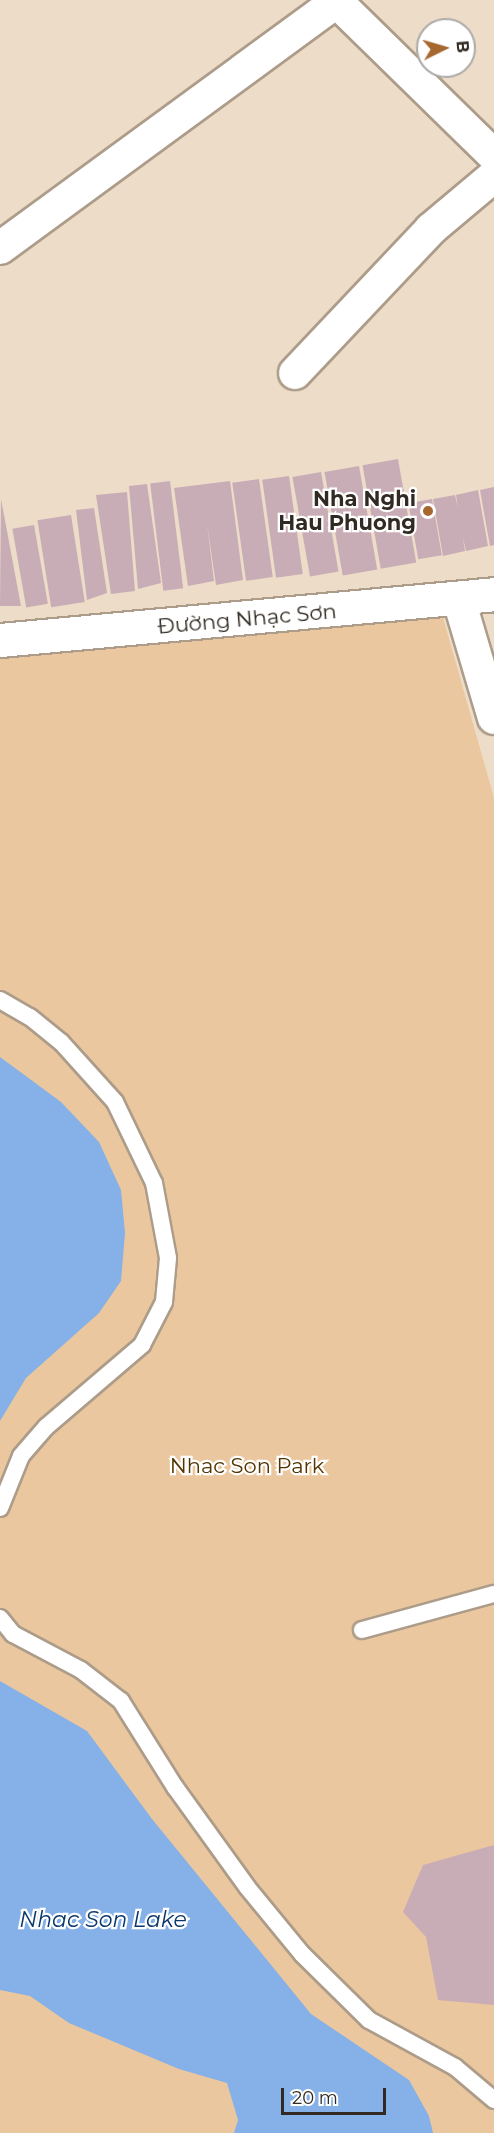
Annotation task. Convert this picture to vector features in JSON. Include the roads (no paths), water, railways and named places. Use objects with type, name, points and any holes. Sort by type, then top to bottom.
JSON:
[{"type":"main road","name":"Đường Nhạc Sơn","points":[[0,640],[459,600],[494,594]]},
{"type":"street","points":[[0,248],[206,94],[338,1],[494,156]]},
{"type":"street","points":[[295,373],[431,229],[494,176]]},
{"type":"street","points":[[459,600],[494,718]]},
{"type":"lane","points":[[0,1000],[30,1017],[62,1042],[115,1102],[154,1183],[168,1258],[164,1302],[142,1345],[46,1427],[21,1456],[0,1508]]},
{"type":"lane","points":[[362,1630],[494,1594]]},
{"type":"lane","points":[[0,1618],[13,1634],[81,1670],[122,1701],[176,1787],[247,1887],[302,1954],[369,2020],[455,2067],[494,2100]]},
{"type":"water","points":[[0,1057],[61,1102],[99,1142],[121,1190],[125,1233],[121,1281],[99,1313],[26,1378],[0,1421]]},
{"type":"water","name":"Nhac Son Lake","points":[[0,1681],[87,1731],[152,1819],[311,2014],[409,2080],[429,2116],[433,2133],[234,2133],[238,2120],[227,2083],[179,2069],[69,2023],[30,1996],[0,1990]]},
{"type":"place","name":"Nha Nghi Hau Phuong","points":[[428,511]]},
{"type":"park label","name":"Nhac Son Park","points":[[247,1466]]}]
